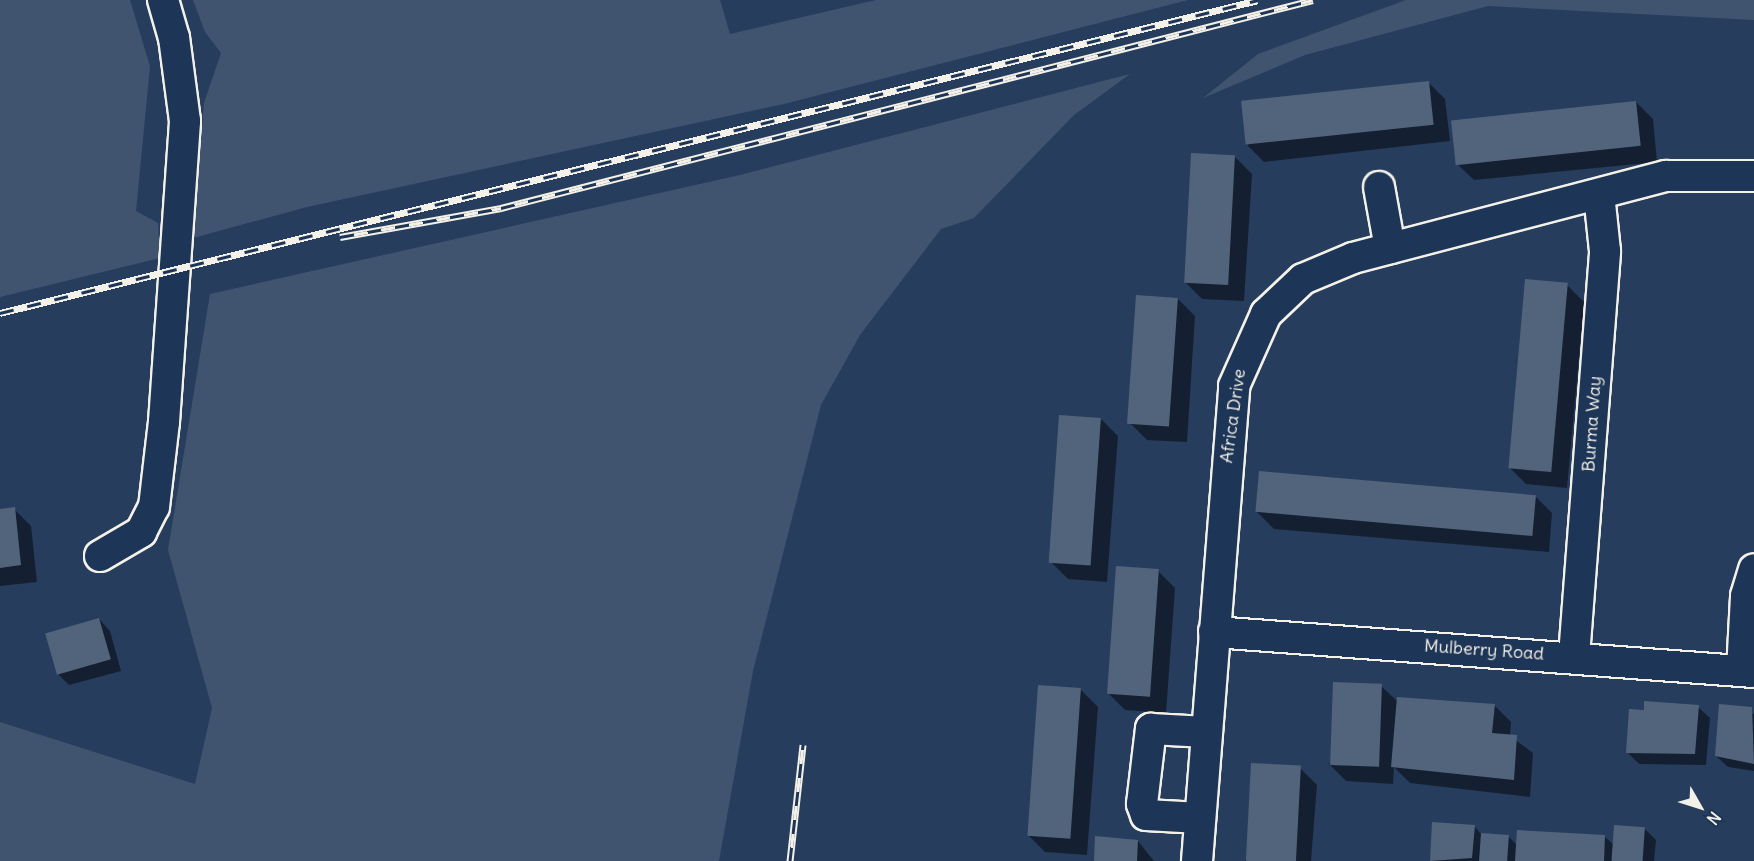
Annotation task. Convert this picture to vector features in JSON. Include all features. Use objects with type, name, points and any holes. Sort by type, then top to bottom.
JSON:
[{"type":"street","points":[[99,556],[141,532],[154,507],[158,476],[185,120],[174,38],[163,0]]},
{"type":"street","name":"Africa Drive","points":[[1197,861],[1229,424],[1242,358],[1266,314],[1303,279],[1324,267],[1390,248],[1599,194],[1688,174],[1754,177]]},
{"type":"street","points":[[1380,187],[1390,248]]},
{"type":"street","name":"Burma Way","points":[[1574,656],[1605,251],[1599,194]]},
{"type":"street","points":[[1748,672],[1746,596],[1754,570]]},
{"type":"street","name":"Mulberry Road","points":[[1214,632],[1574,656],[1748,672]]},
{"type":"street","points":[[1200,818],[1146,815],[1142,804],[1151,729],[1206,732]]},
{"type":"shaded area","points":[[0,0],[130,0],[150,66],[136,211],[158,223],[160,258],[0,297]]},
{"type":"shaded area","points":[[193,0],[720,0],[730,34],[876,0],[1188,0],[784,104],[307,207],[193,238],[204,103],[221,53],[205,32]]},
{"type":"shaded area","points":[[1406,0],[1754,0],[1754,20],[1488,6],[1305,55],[1203,98],[1258,54]]},
{"type":"shaded area","points":[[1130,74],[1074,115],[974,218],[941,229],[860,335],[821,405],[753,671],[719,861],[0,861],[0,722],[195,784],[212,708],[168,550],[210,294],[740,175]]},
{"type":"building","points":[[1429,81],[1434,125],[1246,145],[1241,101]]},
{"type":"building","points":[[1636,101],[1641,146],[1456,165],[1451,120]]},
{"type":"building","points":[[1191,153],[1235,155],[1228,285],[1184,283]]},
{"type":"building","points":[[1525,279],[1568,283],[1551,472],[1508,468]]},
{"type":"building","points":[[1136,295],[1178,298],[1169,427],[1127,424]]},
{"type":"building","points":[[1059,415],[1101,418],[1091,566],[1049,563]]},
{"type":"building","points":[[1259,471],[1536,495],[1532,536],[1255,512]]},
{"type":"building","points":[[15,507],[21,565],[0,568],[0,509]]},
{"type":"building","points":[[1116,566],[1159,569],[1150,697],[1107,694]]},
{"type":"building","points":[[99,618],[111,659],[57,675],[45,633]]},
{"type":"building","points":[[1333,682],[1382,684],[1379,767],[1330,765]]},
{"type":"building","points":[[1038,685],[1081,688],[1070,839],[1027,836]]},
{"type":"building","points":[[1397,697],[1495,704],[1492,733],[1517,735],[1514,780],[1391,767]]},
{"type":"building","points":[[1644,701],[1699,705],[1695,754],[1626,753],[1629,709],[1644,710]]},
{"type":"building","points":[[1719,704],[1752,707],[1754,764],[1715,756]]},
{"type":"building","points":[[1251,763],[1301,766],[1296,861],[1246,861]]},
{"type":"building","points":[[1432,822],[1475,825],[1472,858],[1430,861]]},
{"type":"building","points":[[1614,825],[1645,827],[1643,861],[1611,861]]},
{"type":"building","points":[[1517,830],[1605,835],[1604,861],[1515,861]]},
{"type":"building","points":[[1481,833],[1509,835],[1507,861],[1479,861]]},
{"type":"building","points":[[1095,836],[1138,840],[1137,861],[1094,861]]},
{"type":"railway","points":[[0,313],[1258,0]]},
{"type":"railway","points":[[340,237],[501,208],[1313,0]]},
{"type":"railway","points":[[790,861],[803,745]]}]
